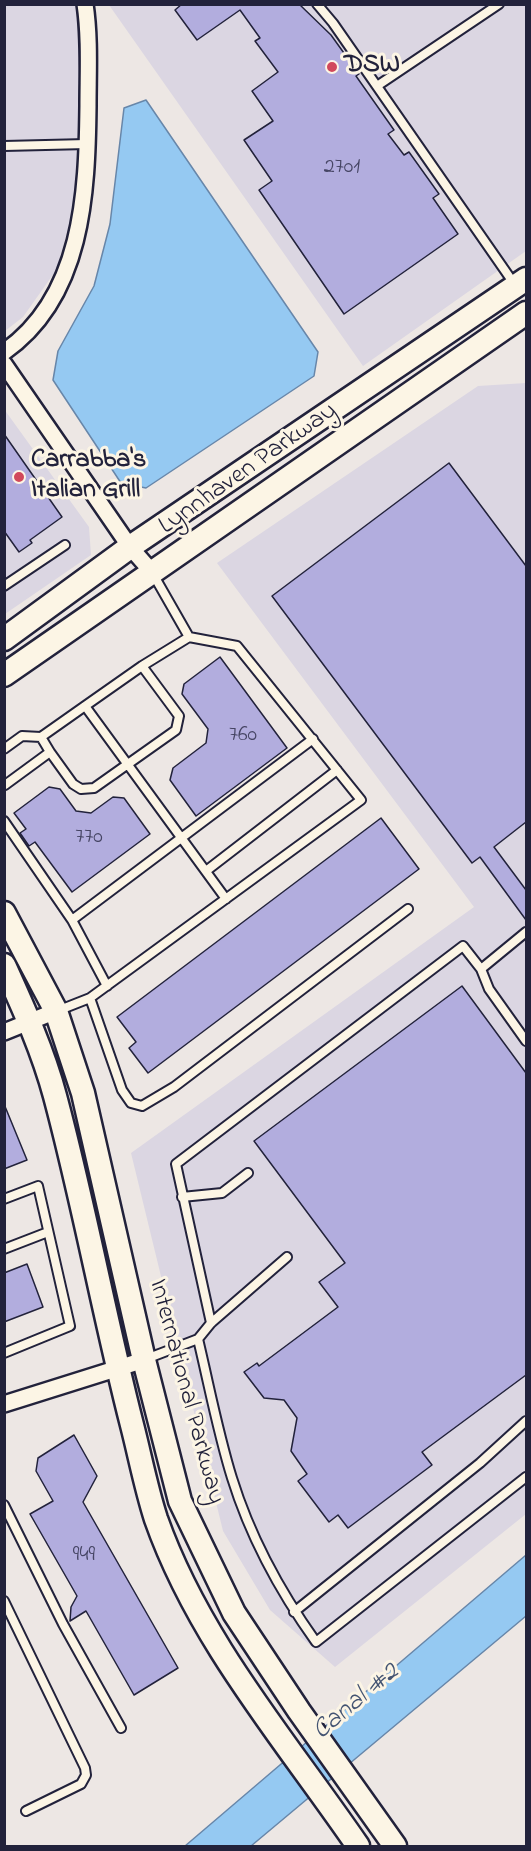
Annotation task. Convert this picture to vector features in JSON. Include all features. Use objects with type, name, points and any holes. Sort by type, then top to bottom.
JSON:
[{"type":"main road","name":"Lynnhaven Parkway","points":[[4,639],[130,547],[521,282]]},
{"type":"main road","name":"Lynnhaven Parkway","points":[[4,675],[526,314]]},
{"type":"main road","name":"International Parkway","points":[[4,913],[56,1011],[83,1093],[144,1360],[180,1502],[234,1613],[299,1711],[395,1846]]},
{"type":"main road","points":[[4,965],[29,1023],[54,1094],[117,1370],[155,1516],[180,1577],[216,1643],[358,1846]]},
{"type":"street","points":[[4,352],[38,324],[58,291],[79,224],[87,144],[86,4]]},
{"type":"street","points":[[4,364],[130,547],[152,572]]},
{"type":"street","points":[[4,1032],[56,1011]]},
{"type":"street","points":[[4,1404],[36,1392],[117,1370],[144,1360]]},
{"type":"lane","points":[[316,4],[333,23],[521,282]]},
{"type":"lane","points":[[377,86],[499,4]]},
{"type":"lane","points":[[4,146],[87,144]]},
{"type":"lane","points":[[6,582],[64,545]]},
{"type":"lane","points":[[152,572],[189,637]]},
{"type":"lane","points":[[4,749],[22,736],[41,737],[142,666],[189,637],[237,646],[361,800],[90,998],[56,1011]]},
{"type":"lane","points":[[41,737],[73,784],[81,789],[94,788],[176,730],[179,716],[142,666]]},
{"type":"lane","points":[[85,706],[183,837],[226,899]]},
{"type":"lane","points":[[72,920],[314,739]]},
{"type":"lane","points":[[5,785],[50,753]]},
{"type":"lane","points":[[206,871],[337,770]]},
{"type":"lane","points":[[4,821],[72,920],[107,986]]},
{"type":"lane","points":[[90,998],[123,1090],[131,1103],[142,1106],[174,1087],[408,909]]},
{"type":"lane","points":[[481,969],[526,932]]},
{"type":"lane","points":[[211,1323],[176,1164],[463,946],[481,969],[489,989],[526,1041]]},
{"type":"lane","points":[[182,1197],[222,1193],[248,1173]]},
{"type":"lane","points":[[4,1199],[38,1186],[70,1326],[4,1353]]},
{"type":"lane","points":[[4,1249],[48,1232]]},
{"type":"lane","points":[[144,1360],[198,1340],[211,1323],[287,1257]]},
{"type":"lane","points":[[198,1340],[232,1478],[249,1524],[294,1612],[316,1642],[526,1477]]},
{"type":"lane","points":[[294,1612],[487,1457],[526,1421]]},
{"type":"lane","points":[[4,1505],[63,1624],[121,1728]]},
{"type":"lane","points":[[4,1601],[85,1768],[86,1775],[81,1784],[26,1811]]},
{"type":"shaded area","points":[[5,5],[76,5],[84,97],[76,199],[57,269],[23,317],[5,331]]},
{"type":"shaded area","points":[[109,5],[526,5],[526,251],[363,366]]},
{"type":"shaded area","points":[[526,383],[526,1514],[335,1667],[270,1610],[223,1531],[131,1153],[474,907],[217,563],[478,386]]},
{"type":"shaded area","points":[[4,409],[89,527],[91,555],[5,614]]},
{"type":"water","points":[[146,100],[318,352],[314,376],[146,488],[121,483],[53,380],[58,351],[94,286],[110,224],[124,108]]},
{"type":"water","name":"Canal #2","points":[[526,1555],[526,1616],[251,1846],[185,1846]]},
{"type":"building","points":[[182,4],[299,4],[331,35],[359,74],[356,76],[394,130],[388,134],[404,155],[409,152],[439,194],[433,198],[458,234],[344,314],[259,190],[272,181],[244,140],[273,121],[252,91],[278,72],[255,41],[260,38],[240,10],[197,40],[175,10]]},
{"type":"building","name":"Carrabba's Italian Grill","points":[[4,434],[62,517],[30,540],[32,543],[19,552],[4,531]]},
{"type":"building","points":[[449,463],[526,566],[526,822],[494,847],[526,890],[526,920],[480,857],[472,863],[272,596]]},
{"type":"building","points":[[220,657],[287,748],[196,816],[170,780],[173,768],[206,743],[208,729],[182,694],[184,684]]},
{"type":"building","points":[[49,787],[60,789],[76,811],[91,813],[113,797],[124,798],[150,834],[72,892],[35,842],[29,846],[20,833],[26,829],[14,813]]},
{"type":"building","points":[[381,818],[419,869],[148,1073],[129,1048],[136,1042],[117,1017]]},
{"type":"building","points":[[462,986],[526,1073],[526,1375],[422,1452],[432,1465],[348,1528],[338,1515],[329,1522],[298,1481],[307,1474],[291,1451],[297,1418],[284,1400],[264,1398],[244,1372],[257,1363],[259,1366],[338,1307],[319,1282],[345,1263],[254,1141]]},
{"type":"building","points":[[4,1104],[27,1160],[4,1169]]},
{"type":"building","points":[[27,1264],[43,1307],[4,1322],[4,1273]]},
{"type":"building","points":[[74,1435],[97,1476],[83,1502],[178,1668],[134,1695],[86,1611],[70,1621],[71,1607],[77,1596],[30,1514],[53,1501],[36,1471],[38,1458]]},
{"type":"place","name":"DSW","points":[[332,67]]},
{"type":"place","name":"Carrabba's Italian Grill","points":[[19,477]]}]
